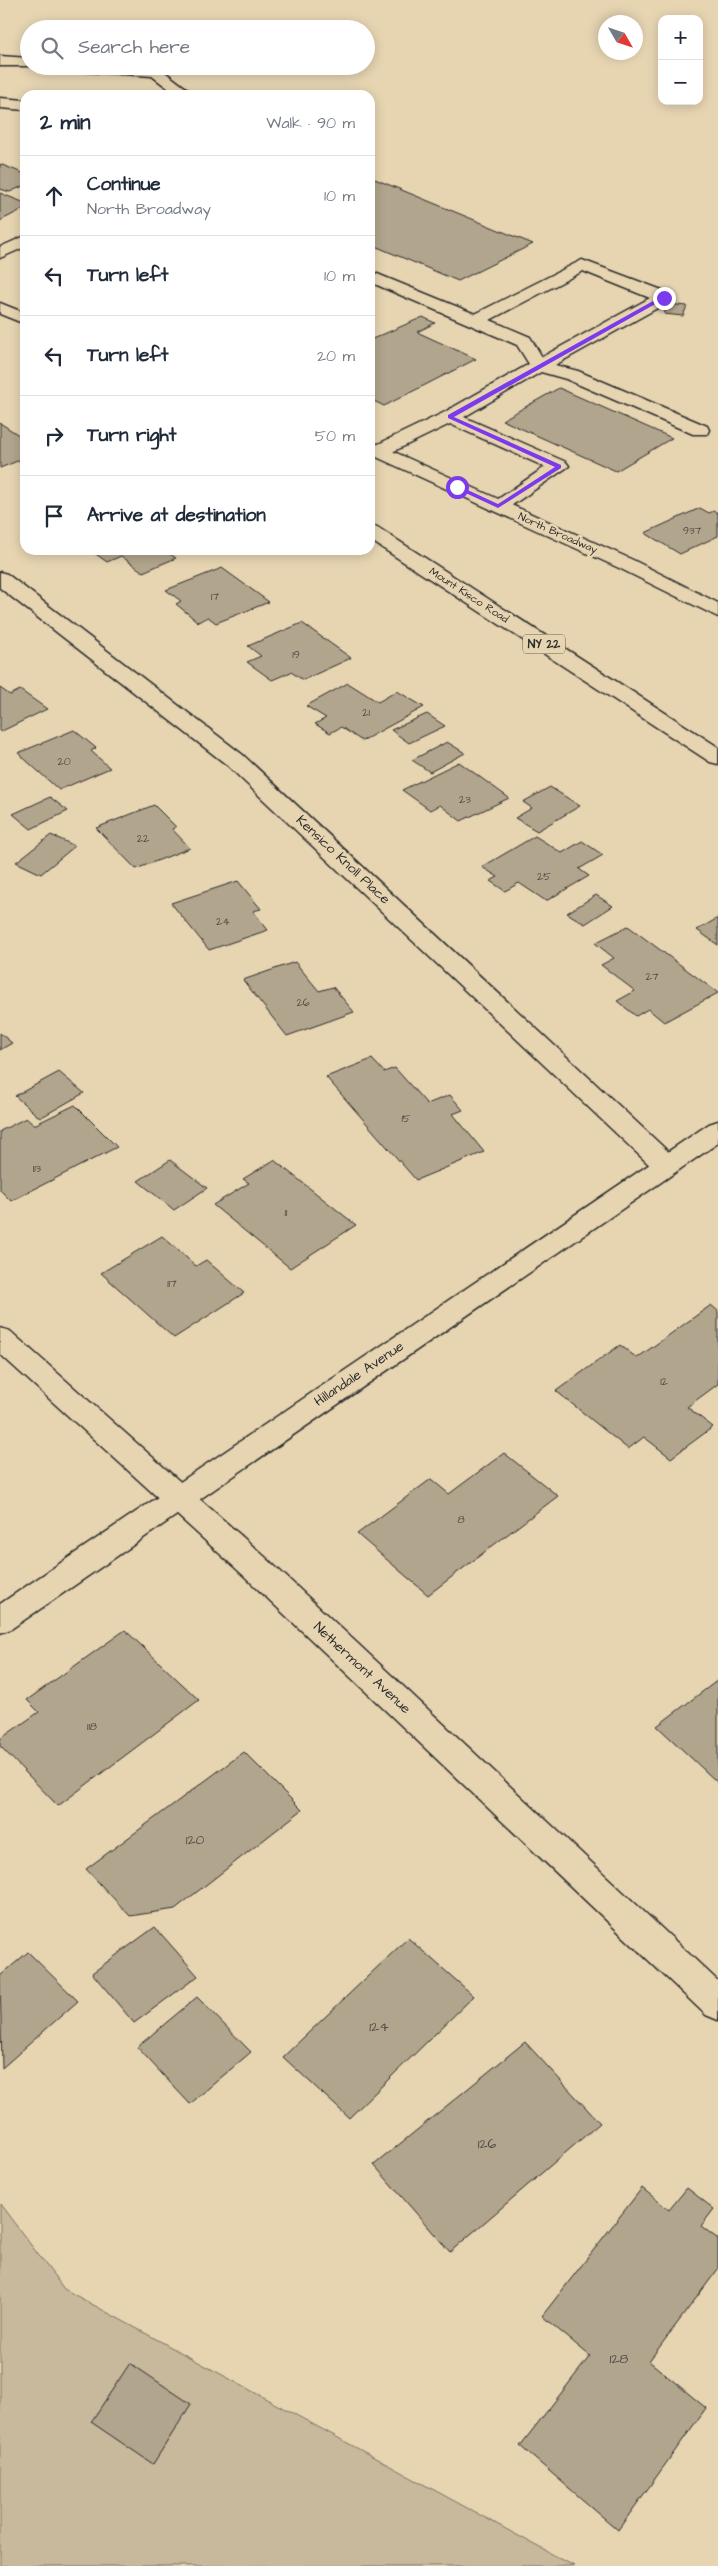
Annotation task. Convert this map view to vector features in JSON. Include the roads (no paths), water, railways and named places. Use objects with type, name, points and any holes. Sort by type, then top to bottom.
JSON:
[{"type":"street","points":[[0,61],[20,62]]},
{"type":"street","points":[[160,75],[180,90]]},
{"type":"street","points":[[0,103],[20,105]]},
{"type":"street","points":[[8,232],[20,238]]},
{"type":"street","points":[[0,253],[20,243]]},
{"type":"street","points":[[375,449],[450,417],[664,298],[582,265],[475,320]]},
{"type":"street","points":[[375,278],[524,341],[539,366],[572,375],[700,430]]},
{"type":"street","points":[[0,308],[20,317]]},
{"type":"street","points":[[450,417],[559,466],[498,506]]},
{"type":"street","name":"North Broadway","points":[[375,449],[626,564],[718,610]]},
{"type":"street","name":"Mount Kisco Road","points":[[375,534],[718,757]]},
{"type":"street","name":"Kensico Knoll Place","points":[[0,578],[235,760],[666,1165]]},
{"type":"street","name":"Hillandale Avenue","points":[[0,1620],[718,1130]]},
{"type":"street","name":"Nethermont Avenue","points":[[0,1338],[178,1497],[718,2004]]}]
